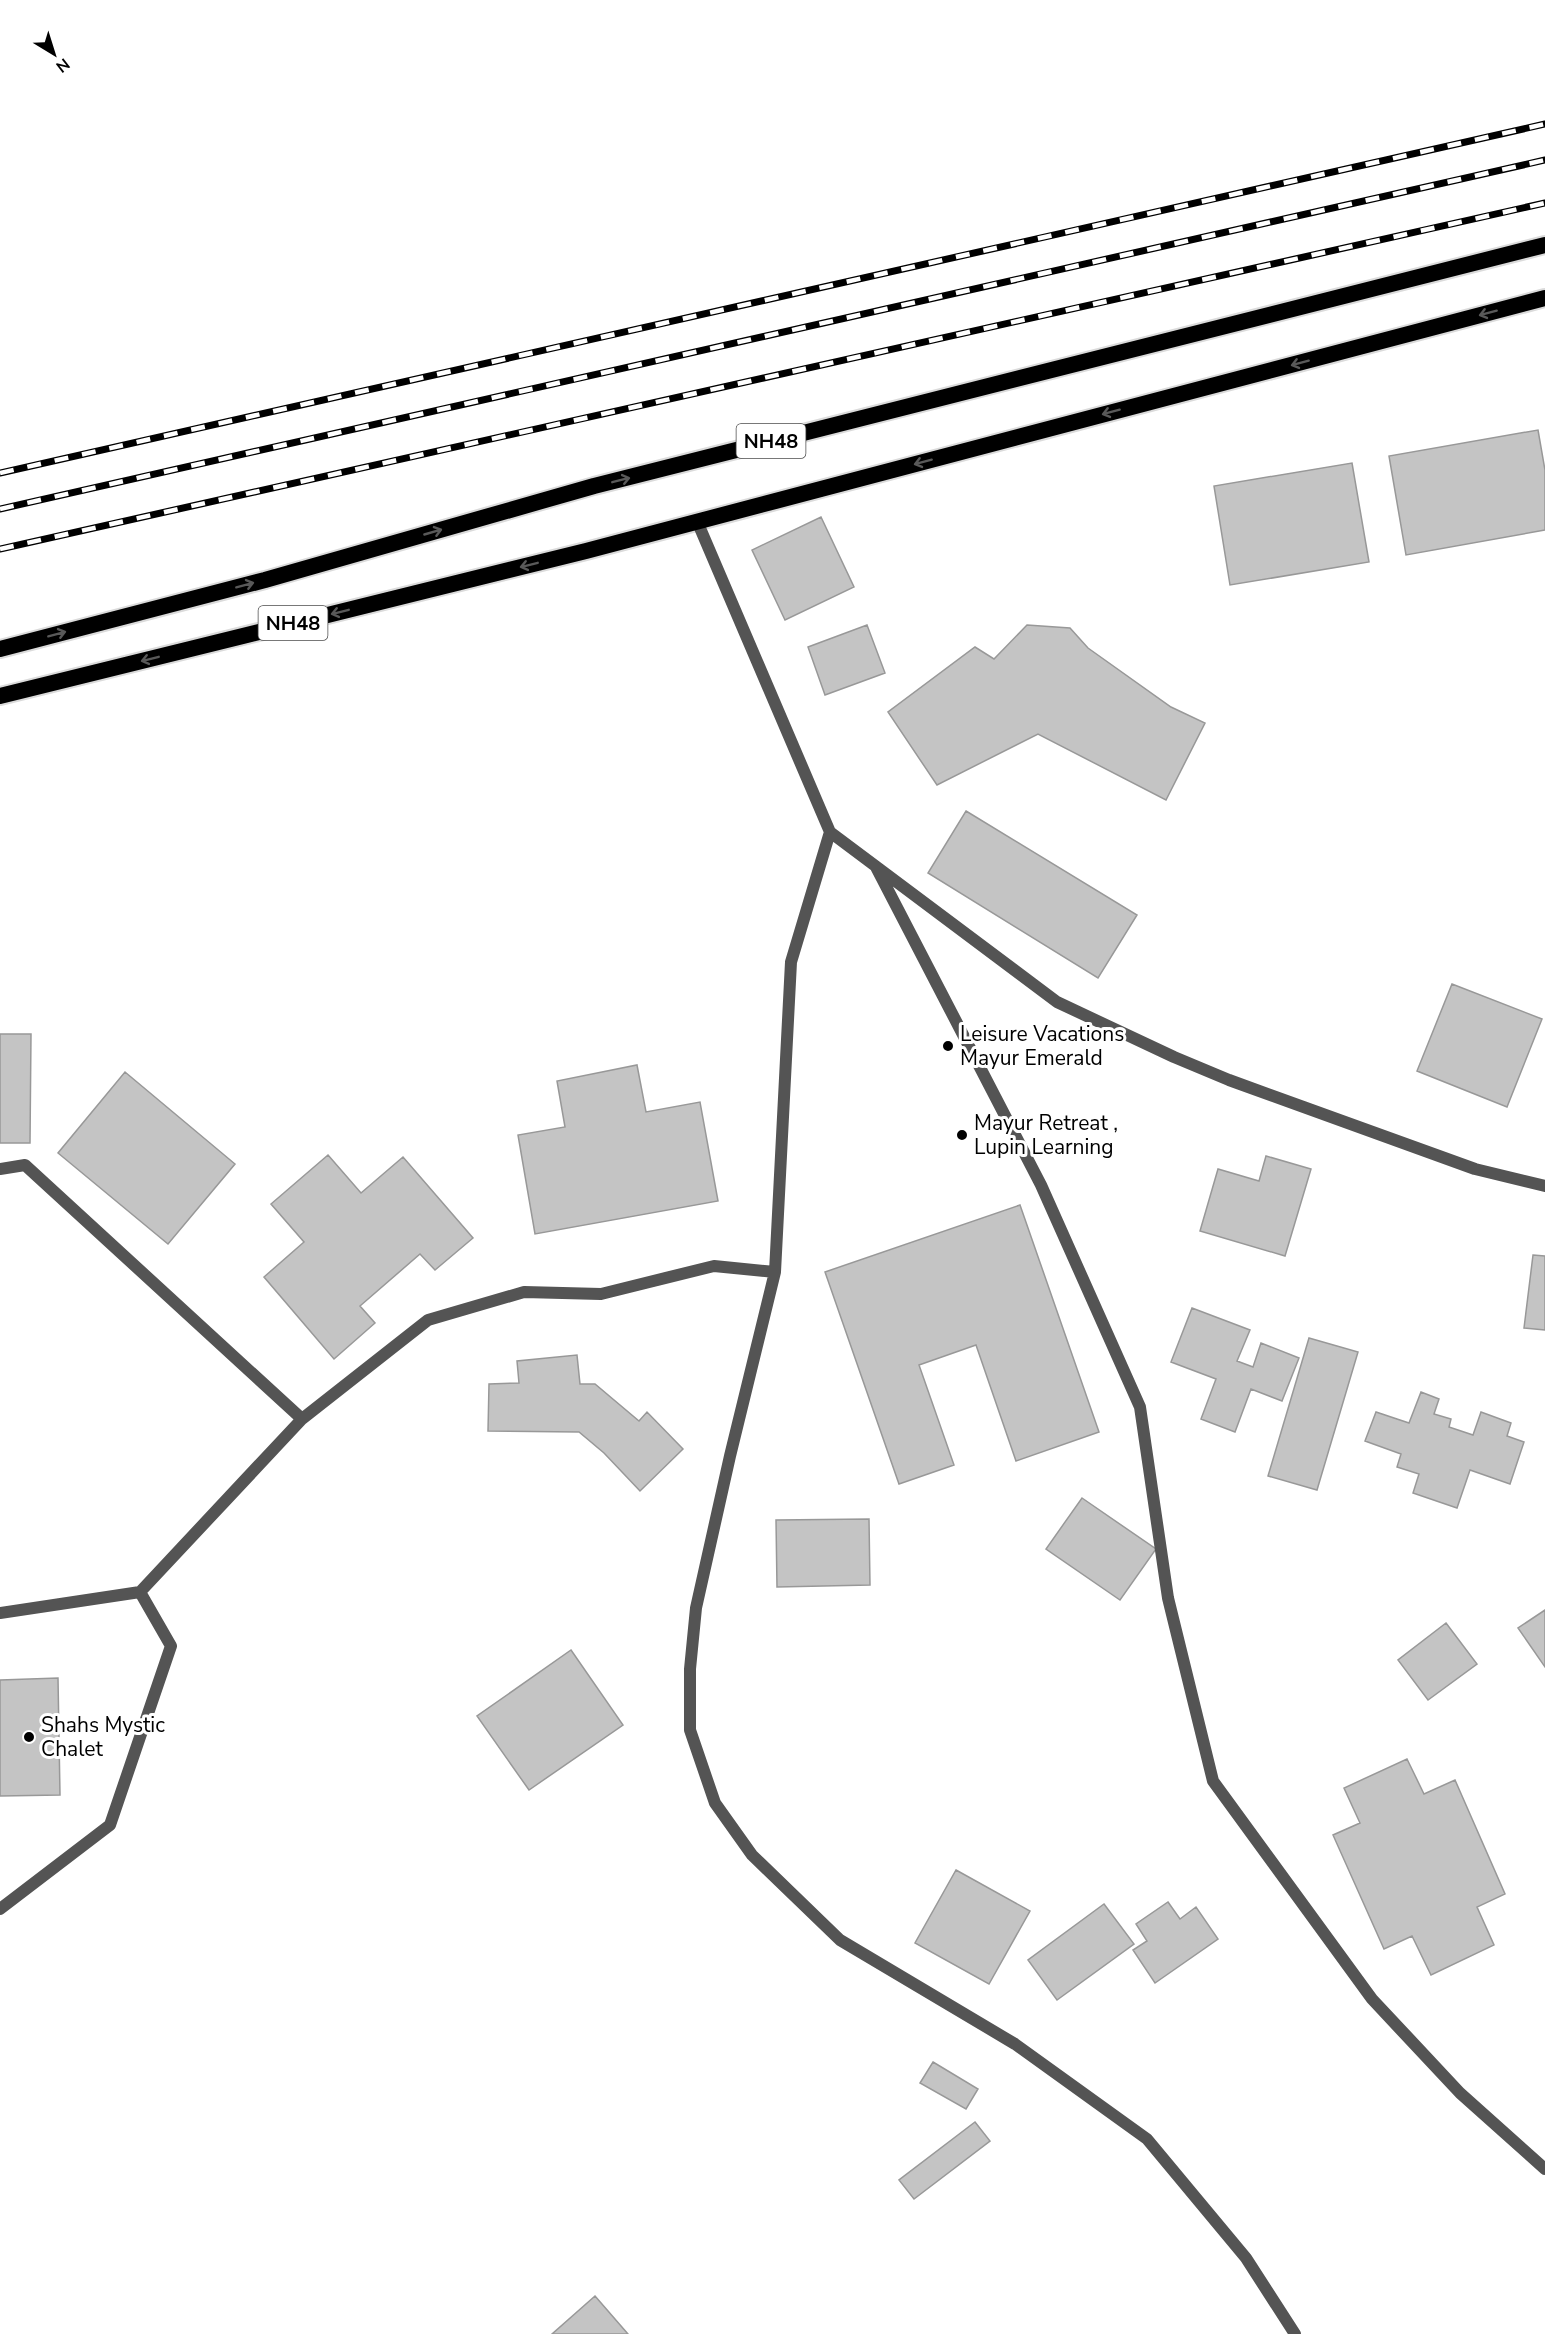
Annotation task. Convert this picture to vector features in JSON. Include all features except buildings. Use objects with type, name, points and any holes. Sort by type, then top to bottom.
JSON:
[{"type":"highway","name":"NH48","points":[[0,649],[265,580],[594,486],[1545,245]]},
{"type":"highway","name":"NH48","points":[[0,696],[586,551],[1545,298]]},
{"type":"street","points":[[697,521],[830,832],[1056,1002],[1229,1080],[1475,1169],[1545,1186]]},
{"type":"street","points":[[830,832],[791,962],[775,1272],[696,1608],[690,1669],[690,1730],[716,1803],[752,1855],[840,1940],[1015,2044],[1147,2139],[1246,2258],[1295,2334]]},
{"type":"street","points":[[876,867],[1041,1185],[1140,1407],[1168,1598],[1214,1781],[1372,1999],[1460,2092],[1545,2169]]},
{"type":"street","points":[[0,1169],[25,1165],[302,1419]]},
{"type":"street","points":[[0,1613],[140,1592],[302,1419],[428,1320],[524,1292],[600,1294],[714,1266],[775,1272]]},
{"type":"street","points":[[0,1909],[110,1825],[171,1646],[140,1592]]},
{"type":"railway","points":[[0,473],[1545,124]]},
{"type":"railway","points":[[0,509],[1545,160]]},
{"type":"railway","points":[[0,549],[1545,203]]},
{"type":"place","name":"Leisure Vacations Mayur Emerald","points":[[948,1046]]},
{"type":"place","name":"Mayur Retreat , Lupin Learning","points":[[962,1135]]},
{"type":"place","name":"Shahs Mystic Chalet","points":[[29,1737]]}]
